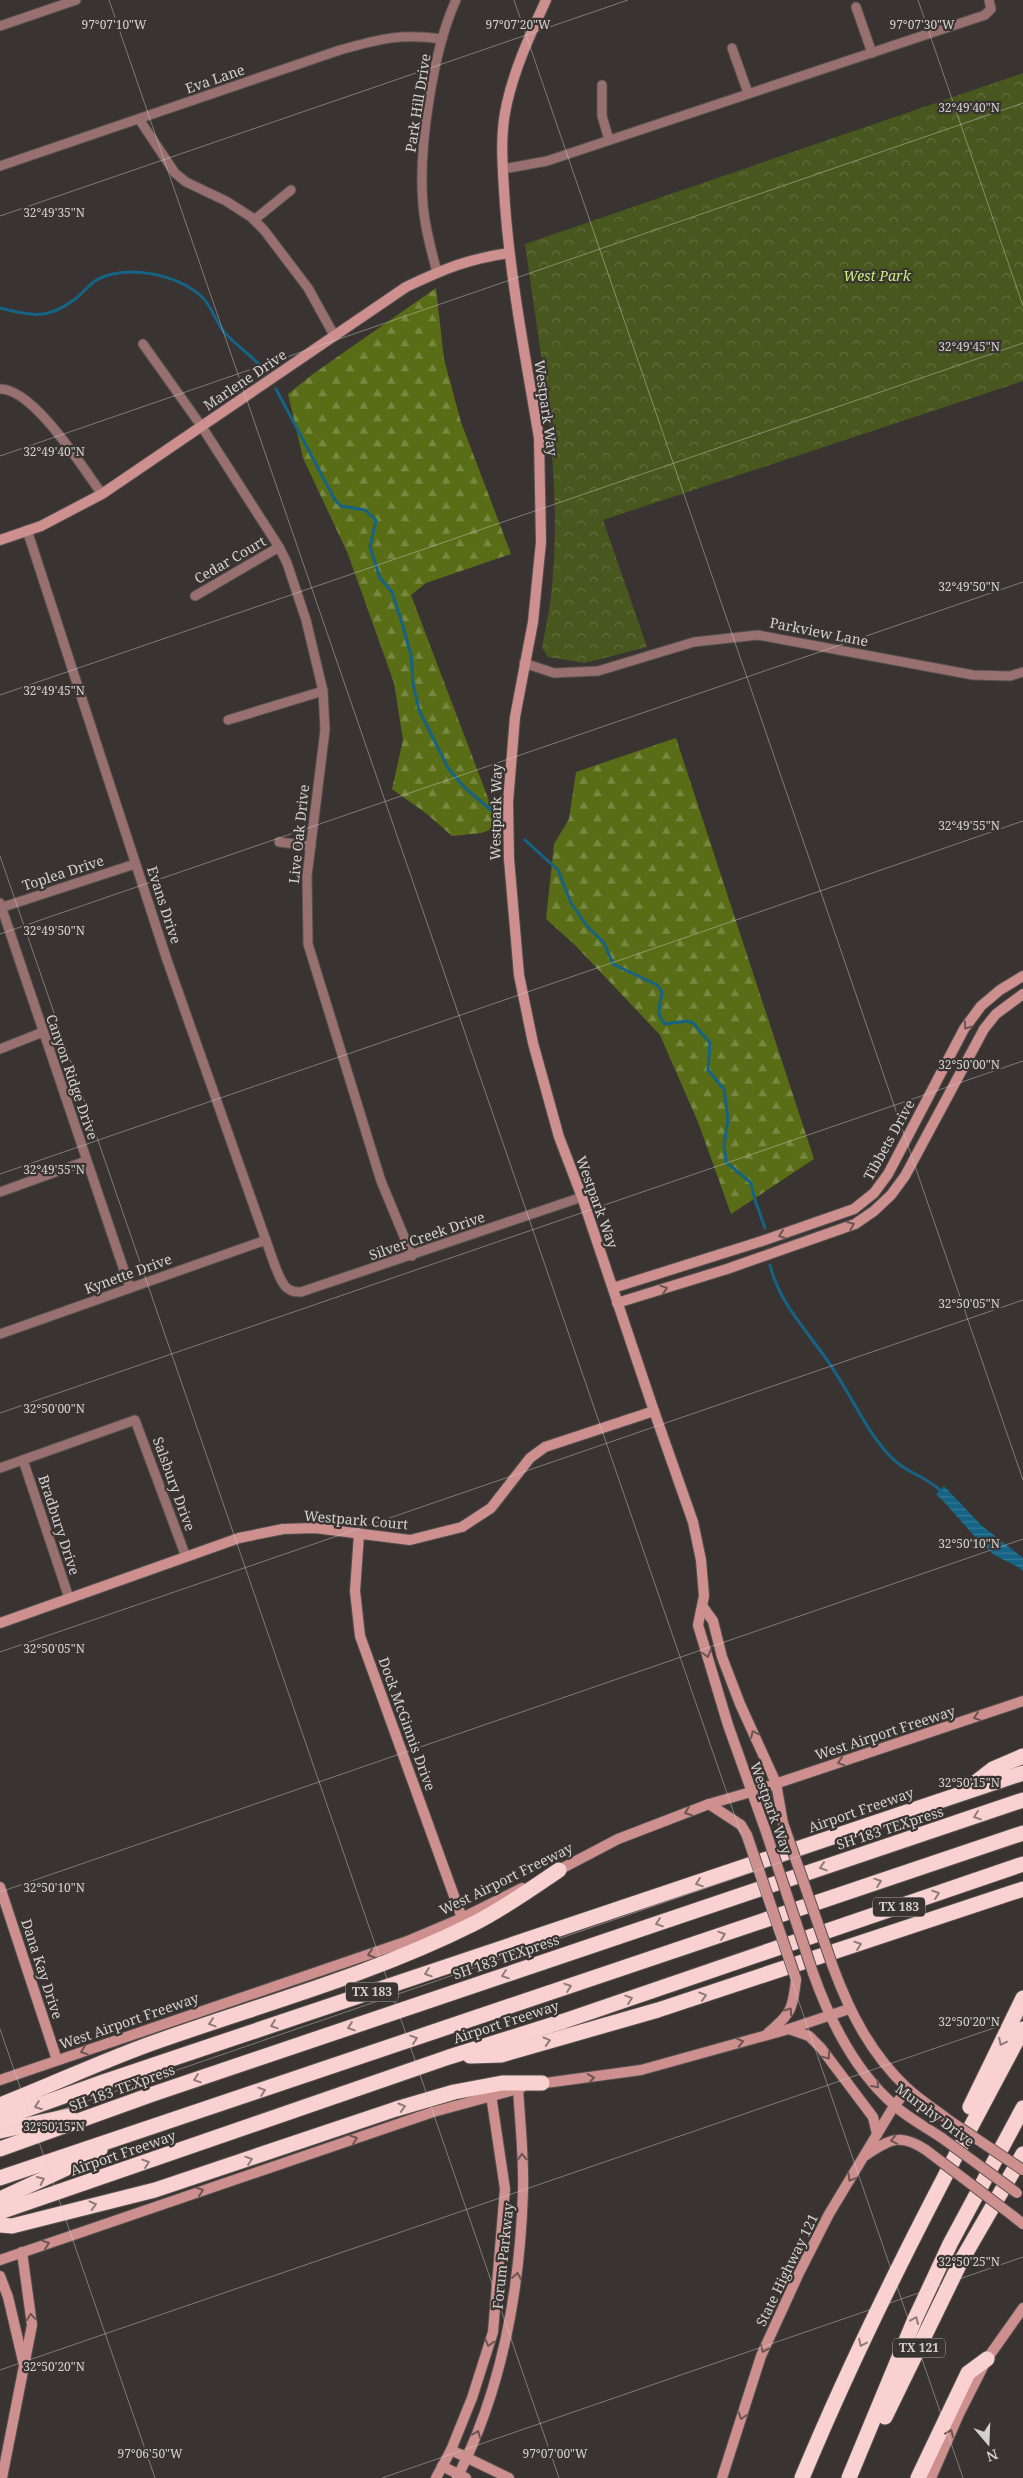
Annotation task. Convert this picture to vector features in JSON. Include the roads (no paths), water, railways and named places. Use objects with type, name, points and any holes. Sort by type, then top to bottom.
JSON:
[{"type":"highway","points":[[960,1794],[993,1769],[1023,1756]]},
{"type":"highway","name":"Airport Freeway","points":[[0,2119],[103,2082],[1023,1773]]},
{"type":"highway","name":"SH 183 TEXpress","points":[[0,2149],[106,2109],[1023,1800]]},
{"type":"highway","points":[[0,2199],[116,2139],[1023,1833]]},
{"type":"highway","name":"Airport Freeway","points":[[0,2212],[449,2057],[564,2021],[1023,1864]]},
{"type":"highway","points":[[0,2105],[126,2052],[366,1971],[409,1954],[474,1924],[518,1898],[559,1870]]},
{"type":"highway","points":[[449,2057],[500,2055],[658,2010],[1023,1889]]},
{"type":"highway","points":[[907,2252],[909,2228],[1023,1998]]},
{"type":"highway","points":[[802,2478],[830,2410],[907,2252],[976,2116],[1023,2030]]},
{"type":"highway","points":[[0,2225],[12,2226],[155,2190],[396,2109],[454,2092],[502,2083],[542,2083]]},
{"type":"highway","points":[[849,2478],[915,2319],[950,2244],[1023,2108]]},
{"type":"highway","points":[[0,2131],[106,2109]]},
{"type":"highway","name":"TX 121","points":[[858,2478],[874,2440],[960,2264],[1023,2154]]},
{"type":"highway","points":[[0,2178],[81,2156]]},
{"type":"highway","points":[[918,2478],[968,2373],[987,2359]]},
{"type":"main road","name":"Westpark Way","points":[[546,0],[522,53],[507,103],[503,129],[503,169],[509,252],[539,438],[540,467],[541,542],[533,622],[515,717],[508,802],[508,838],[519,975],[547,1096],[654,1411],[694,1522],[702,1568],[703,1607],[698,1625],[723,1712],[765,1829],[813,1973],[823,2000],[831,2014]]},
{"type":"main road","name":"Marlene Drive","points":[[0,540],[64,515],[102,494],[262,386],[390,296],[437,272],[475,257],[509,252]]},
{"type":"main road","name":"Tibbets Drive","points":[[613,1288],[829,1219],[854,1209],[874,1193],[888,1174],[964,1029],[982,1006],[1000,990],[1023,976]]},
{"type":"main road","points":[[1000,990],[1006,1006]]},
{"type":"main road","name":"Tibbets Drive","points":[[617,1303],[833,1232],[855,1224],[874,1211],[891,1195],[912,1162],[935,1123],[954,1081],[984,1029],[1006,1006],[1023,994]]},
{"type":"main road","points":[[957,1041],[973,1049]]},
{"type":"main road","points":[[898,1155],[912,1162]]},
{"type":"main road","points":[[829,1219],[833,1232]]},
{"type":"main road","name":"Westpark Court","points":[[0,1623],[239,1538],[283,1529],[316,1528],[410,1540],[462,1527],[491,1508],[530,1458],[545,1447],[654,1411]]},
{"type":"main road","name":"Dock McGinnis Drive","points":[[359,1534],[355,1590],[360,1636],[462,1918]]},
{"type":"main road","name":"Westpark Way","points":[[703,1607],[713,1621],[722,1657],[740,1704],[776,1783],[783,1823],[849,2009]]},
{"type":"main road","name":"West Airport Freeway","points":[[0,2080],[405,1942],[462,1918],[618,1839],[709,1804],[751,1792],[1023,1701]]},
{"type":"main road","points":[[709,1804],[741,1825],[747,1835],[796,1979],[793,2005],[782,2021],[765,2035]]},
{"type":"main road","name":"Dana Kay Drive","points":[[0,1887],[57,2060]]},
{"type":"main road","points":[[0,2260],[424,2115],[492,2095],[542,2083],[641,2070],[789,2029],[849,2009]]},
{"type":"main road","name":"Murphy Drive","points":[[849,2009],[866,2039],[889,2069],[908,2089],[950,2121],[1023,2170]]},
{"type":"main road","name":"Murphy Drive","points":[[831,2014],[840,2035],[864,2073],[894,2106],[942,2138],[1020,2195]]},
{"type":"main road","points":[[789,2029],[809,2036],[821,2048],[873,2117],[878,2134]]},
{"type":"main road","name":"Forum Parkway","points":[[461,2477],[494,2383],[510,2319],[519,2260],[522,2203],[518,2088]]},
{"type":"main road","name":"State Highway 121","points":[[722,2478],[761,2356],[829,2214],[894,2106],[908,2089]]},
{"type":"main road","name":"Forum Parkway","points":[[436,2478],[451,2450],[479,2377],[493,2332],[505,2188],[492,2095]]},
{"type":"main road","points":[[864,2157],[885,2142],[903,2139],[926,2150],[1023,2224]]},
{"type":"main road","points":[[505,2202],[522,2203]]},
{"type":"main road","points":[[2,2478],[32,2325],[22,2252]]},
{"type":"main road","points":[[0,2276],[8,2297],[24,2365]]},
{"type":"main road","points":[[931,2478],[959,2414],[987,2359],[1023,2308]]},
{"type":"main road","points":[[479,2377],[494,2383]]},
{"type":"main road","points":[[451,2450],[509,2478]]},
{"type":"main road","points":[[442,2466],[461,2477]]},
{"type":"street","points":[[0,26],[76,0]]},
{"type":"street","name":"Park Hill Drive","points":[[437,272],[426,231],[422,204],[422,172],[427,117],[442,39],[456,0]]},
{"type":"street","points":[[503,169],[540,163],[985,14],[991,9],[989,0]]},
{"type":"street","points":[[856,7],[872,53]]},
{"type":"street","name":"Eva Lane","points":[[0,166],[340,50],[384,38],[413,35],[442,39]]},
{"type":"street","points":[[732,48],[748,93]]},
{"type":"street","points":[[602,85],[602,116],[609,140]]},
{"type":"street","points":[[139,120],[175,173],[186,182],[226,201],[254,220],[264,230],[308,288],[334,335]]},
{"type":"street","points":[[254,220],[291,190]]},
{"type":"street","name":"Live Oak Drive","points":[[143,344],[202,427],[279,547],[287,562],[306,620],[324,690],[325,730],[307,876],[308,944],[382,1181],[412,1256]]},
{"type":"street","points":[[0,389],[14,391],[41,413],[102,494]]},
{"type":"street","name":"Evans Drive","points":[[28,530],[136,864],[283,1285]]},
{"type":"street","name":"Cedar Court","points":[[195,596],[279,547]]},
{"type":"street","name":"Parkview Lane","points":[[524,663],[554,673],[598,671],[694,642],[758,635],[973,675],[1010,676],[1023,672]]},
{"type":"street","points":[[228,720],[324,690]]},
{"type":"street","points":[[279,842],[311,846]]},
{"type":"street","name":"Toplea Drive","points":[[1,906],[136,864]]},
{"type":"street","name":"Canyon Ridge Drive","points":[[1,906],[130,1288]]},
{"type":"street","points":[[0,1049],[43,1032]]},
{"type":"street","points":[[0,1192],[86,1161]]},
{"type":"street","name":"Silver Creek Drive","points":[[283,1285],[294,1293],[301,1292],[582,1197]]},
{"type":"street","name":"Kynette Drive","points":[[0,1334],[266,1240]]},
{"type":"street","name":"Salsbury Drive","points":[[23,1460],[136,1420],[186,1557]]},
{"type":"street","points":[[0,1468],[23,1460]]},
{"type":"street","name":"Bradbury Drive","points":[[23,1460],[69,1598]]},
{"type":"water","points":[[944,1486],[981,1525],[1023,1558],[1023,1571],[994,1554],[936,1494]]},
{"type":"waterway","points":[[0,308],[30,314],[48,313],[65,306],[95,281],[107,276],[135,272],[165,277],[180,282],[202,297],[224,332],[266,371]]},
{"type":"waterway","points":[[276,389],[335,500],[341,506],[365,510],[376,520],[370,547],[380,578],[392,592],[402,623],[411,655],[413,683],[419,710],[448,768],[464,787],[491,810]]},
{"type":"waterway","points":[[525,840],[558,870],[571,903],[587,926],[604,943],[613,964],[657,985],[662,992],[659,1012],[665,1024],[687,1021],[693,1023],[710,1043],[708,1070],[724,1089],[728,1119],[724,1145],[726,1162],[751,1183],[765,1228]]},
{"type":"waterway","points":[[770,1265],[781,1294],[789,1308],[826,1359],[883,1449],[904,1468],[930,1482],[942,1492]]},
{"type":"park label","name":"West Park","points":[[877,276]]}]
